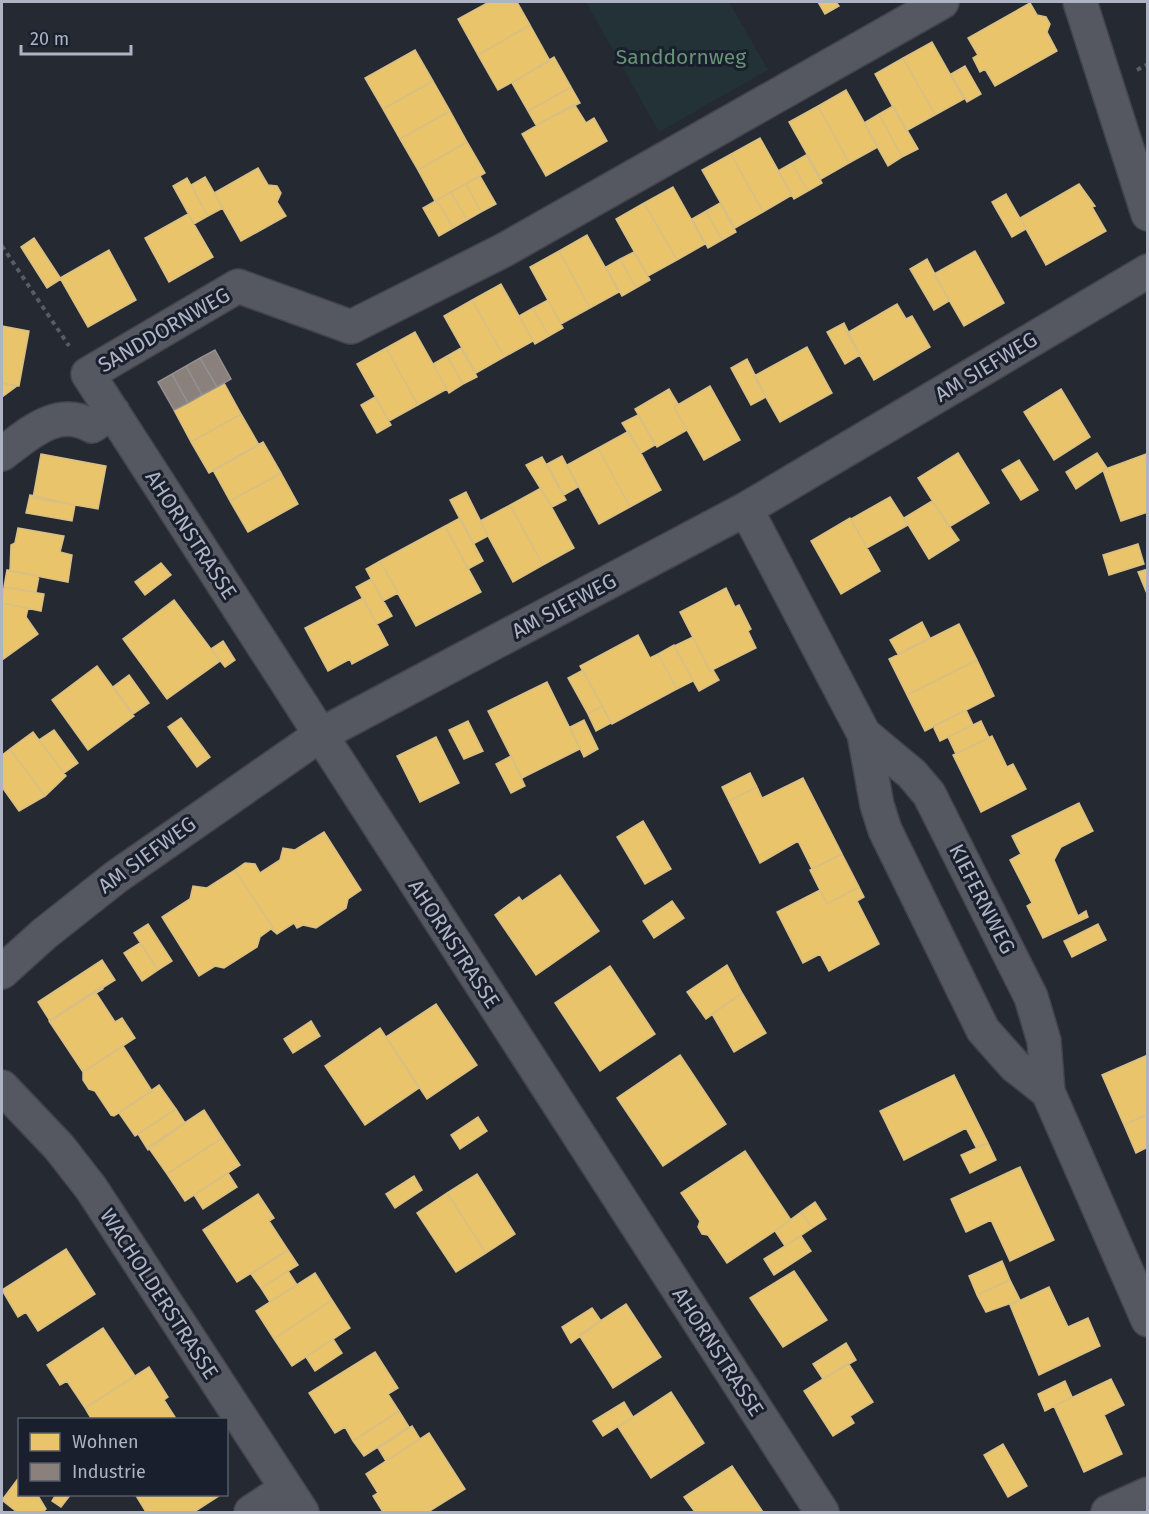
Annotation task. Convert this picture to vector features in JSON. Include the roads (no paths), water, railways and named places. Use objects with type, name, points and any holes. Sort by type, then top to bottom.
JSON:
[{"type":"street","name":"SANDDORNWEG","points":[[88,375],[238,286],[351,327],[504,250],[942,2]]},
{"type":"street","points":[[1080,2],[1148,214]]},
{"type":"street","name":"AM SIEFWEG","points":[[2,972],[44,934],[107,884],[320,735],[746,509],[1148,271]]},
{"type":"street","name":"AHORNSTRASSE","points":[[88,375],[822,1512]]},
{"type":"street","points":[[2,454],[51,421],[78,420],[92,426],[113,412]]},
{"type":"street","name":"KIEFERNWEG","points":[[746,509],[864,734],[877,804],[888,837],[982,1030],[1015,1066],[1048,1092]]},
{"type":"street","name":"KIEFERNWEG","points":[[864,734],[912,774],[934,803],[1031,997],[1044,1041],[1048,1092],[1148,1320]]},
{"type":"street","name":"WACHOLDERSTRASSE","points":[[2,1087],[53,1140],[91,1188],[294,1501]]},
{"type":"street","points":[[1108,1512],[1148,1494]]},
{"type":"street","points":[[251,1512],[294,1501]]},
{"type":"park label","name":"Sanddornweg","points":[[681,57]]}]
